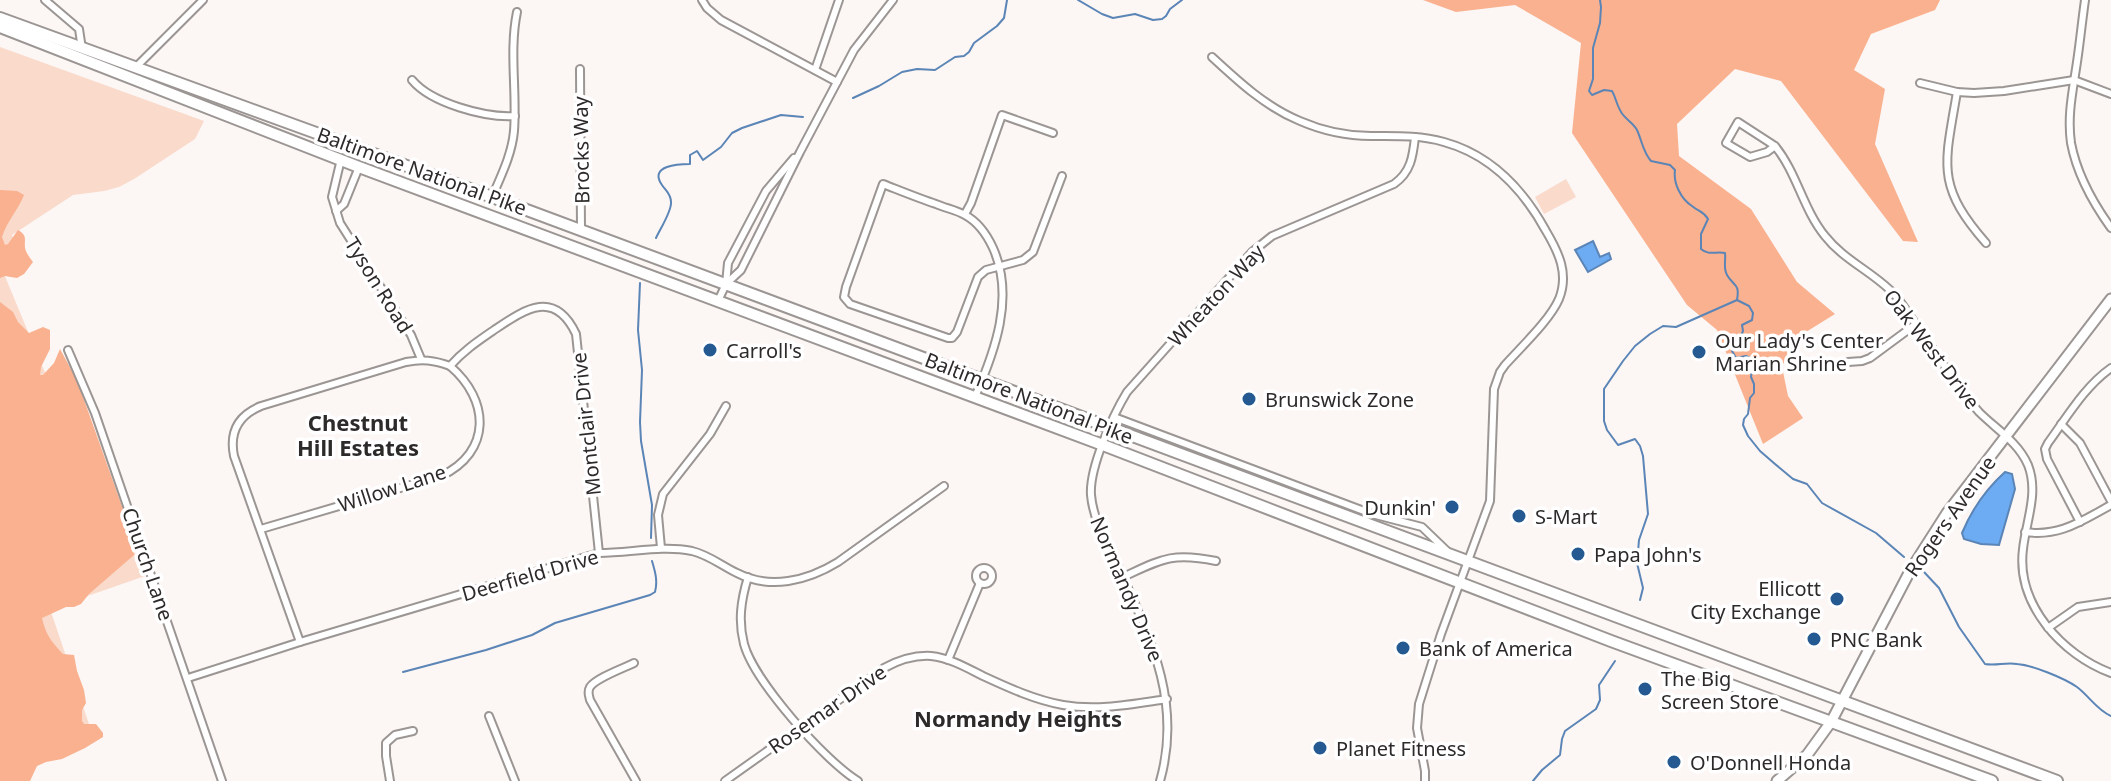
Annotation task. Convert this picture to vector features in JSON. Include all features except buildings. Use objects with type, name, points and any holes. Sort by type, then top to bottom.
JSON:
[{"type":"main road","name":"Baltimore National Pike","points":[[0,18],[982,380],[1112,423],[1449,554],[2057,781]]},
{"type":"main road","name":"Baltimore National Pike","points":[[0,27],[359,167],[1103,445],[1611,641],[1992,781]]},
{"type":"main road","name":"Rogers Avenue","points":[[1777,781],[1807,755],[1831,722],[1919,555],[1947,513],[2111,299]]},
{"type":"street","points":[[45,0],[79,29],[82,49]]},
{"type":"street","points":[[136,67],[203,0]]},
{"type":"street","points":[[702,0],[721,20],[837,82]]},
{"type":"street","points":[[815,70],[839,0]]},
{"type":"street","points":[[726,284],[741,270],[800,152],[865,33],[893,0]]},
{"type":"street","points":[[2085,0],[2069,109],[2072,147],[2083,181],[2111,228]]},
{"type":"street","points":[[492,197],[513,135],[513,39],[517,12]]},
{"type":"street","points":[[1212,57],[1261,99],[1301,122],[1341,133],[1442,141],[1484,160],[1520,190],[1538,215],[1558,252],[1564,272],[1558,301],[1505,365],[1496,381],[1490,501],[1419,704],[1417,728],[1425,781]]},
{"type":"street","name":"Brocks Way","points":[[580,69],[581,231]]},
{"type":"street","points":[[412,80],[428,94],[482,114],[515,116]]},
{"type":"street","points":[[1920,83],[1957,92],[2004,91],[2074,80],[2111,94]]},
{"type":"street","points":[[1957,92],[1947,160],[1950,188],[1960,211],[1986,243]]},
{"type":"street","points":[[965,214],[1002,115],[1053,133]]},
{"type":"street","name":"Oak West Drive","points":[[1775,146],[1750,157],[1726,143],[1738,122],[1775,146],[1788,163],[1806,205],[1823,234],[1845,257],[1890,290],[1973,405],[2007,437],[2028,465],[2032,485],[2031,508],[2022,554],[2028,591],[2048,628],[2074,655],[2111,673]]},
{"type":"street","name":"Wheaton Way","points":[[1103,445],[1121,401],[1135,381],[1252,252],[1272,236],[1401,180],[1409,168],[1415,137]]},
{"type":"street","points":[[718,301],[726,284],[728,263],[766,191],[800,152]]},
{"type":"street","points":[[341,159],[332,197],[336,211],[344,204],[359,167]]},
{"type":"street","points":[[975,397],[1002,314],[1003,286],[999,265],[989,239],[965,214],[883,184],[846,287],[846,301],[952,338],[978,277],[999,265],[1023,260],[1033,252],[1062,176]]},
{"type":"street","name":"Tyson Road","points":[[336,211],[344,229],[411,335],[421,359]]},
{"type":"street","name":"Montclair Drive","points":[[450,366],[471,346],[525,310],[542,306],[567,319],[578,344],[599,553]]},
{"type":"street","points":[[1848,362],[1870,358],[1916,324]]},
{"type":"street","name":"Church Lane","points":[[68,350],[95,413],[222,781]]},
{"type":"street","points":[[300,642],[232,446],[235,428],[244,415],[261,406],[406,362],[421,359],[450,366]]},
{"type":"street","name":"Willow Lane","points":[[261,529],[441,476],[459,465],[477,439],[481,416],[473,394],[450,366]]},
{"type":"street","points":[[2080,522],[2045,449],[2099,376],[2111,368]]},
{"type":"street","points":[[661,548],[658,515],[663,494],[710,434],[726,406]]},
{"type":"street","points":[[1112,423],[1372,514],[1422,527],[1449,554]]},
{"type":"street","points":[[2025,532],[2049,534],[2060,531],[2111,503],[2080,443],[2061,424]]},
{"type":"street","name":"Normandy Drive","points":[[1103,445],[1091,482],[1092,503],[1155,653],[1167,699],[1167,751],[1160,781]]},
{"type":"street","name":"Deerfield Drive","points":[[188,678],[599,553],[661,548],[697,552],[763,581],[809,577],[824,570],[944,486]]},
{"type":"street","points":[[1123,577],[1171,557],[1193,556],[1216,561]]},
{"type":"street","points":[[748,577],[740,618],[747,654],[800,727],[831,760],[858,781]]},
{"type":"street","points":[[948,660],[980,583]]},
{"type":"street","points":[[2048,628],[2078,607],[2111,602]]},
{"type":"street","name":"Rosemar Drive","points":[[725,781],[893,663],[917,657],[948,660],[1022,694],[1064,705],[1105,708],[1167,699]]},
{"type":"street","points":[[634,663],[597,681],[588,694],[636,781]]},
{"type":"street","points":[[489,716],[515,781]]},
{"type":"street","points":[[390,781],[386,743],[395,735],[413,731]]},
{"type":"shaded area","points":[[1423,0],[1940,0],[1935,10],[1871,34],[1854,70],[1885,89],[1875,144],[1918,242],[1903,241],[1781,81],[1735,69],[1677,124],[1679,156],[1751,209],[1797,282],[1835,314],[1793,340],[1782,367],[1788,396],[1803,418],[1763,444],[1717,330],[1687,305],[1572,133],[1581,43],[1515,5],[1456,12]]},
{"type":"shaded area","points":[[0,47],[204,121],[195,139],[134,179],[104,191],[73,195],[12,235],[23,263],[4,274],[46,375],[127,521],[145,576],[50,609],[92,733],[11,781],[0,781]]},
{"type":"shaded area","points":[[1566,179],[1576,197],[1544,214],[1535,197]]},
{"type":"shaded area","points":[[0,190],[17,191],[24,195],[2,237],[5,245],[18,230],[24,236],[26,250],[33,262],[17,278],[0,278]]},
{"type":"shaded area","points":[[0,302],[13,312],[29,333],[43,327],[50,330],[50,349],[40,375],[54,363],[60,349],[77,380],[134,540],[134,555],[81,604],[42,618],[55,645],[63,654],[74,655],[86,703],[82,721],[84,724],[96,724],[103,737],[62,759],[37,766],[30,781],[0,781]]},
{"type":"water","points":[[1593,241],[1600,257],[1609,253],[1611,259],[1588,272],[1575,250]]},
{"type":"water","points":[[2005,472],[2012,474],[2015,489],[1999,545],[1964,539],[1962,533],[1975,508]]},
{"type":"waterway","points":[[853,98],[902,72],[935,70],[955,57],[964,56],[974,43],[1004,18],[1007,0]]},
{"type":"waterway","points":[[1078,0],[1113,18],[1135,14],[1153,20],[1162,19],[1182,0]]},
{"type":"waterway","points":[[1600,0],[1600,23],[1593,48],[1593,79],[1589,91],[1592,95],[1604,90],[1612,91],[1621,113],[1637,130],[1651,161],[1670,165],[1675,170],[1681,195],[1708,219],[1701,234],[1701,249],[1710,253],[1725,253],[1726,272],[1738,291],[1737,300],[1676,327],[1663,326],[1650,334],[1635,346],[1604,389],[1607,430],[1618,445],[1635,439],[1643,456],[1648,514],[1639,540],[1637,563],[1643,588],[1640,600]]},
{"type":"waterway","points":[[656,238],[671,206],[670,197],[659,178],[662,170],[673,165],[690,164],[690,155],[697,151],[703,160],[721,147],[732,133],[742,128],[781,115],[803,117]]},
{"type":"waterway","points":[[640,283],[640,422],[652,505],[651,538]]},
{"type":"waterway","points":[[1737,300],[1749,306],[1753,313],[1752,320],[1742,325],[1742,346],[1732,351],[1736,358],[1746,356],[1752,359],[1753,364],[1751,377],[1754,393],[1743,425],[1748,436],[1760,451],[1793,479],[1807,484],[1822,503],[1876,533],[1904,557]]},
{"type":"waterway","points":[[403,672],[486,650],[532,635],[555,623],[650,595],[655,592],[656,584],[652,561]]},
{"type":"waterway","points":[[1924,572],[1939,588],[1959,627],[1985,664],[2017,664],[2048,672],[2077,687],[2111,716]]},
{"type":"waterway","points":[[1533,781],[1560,755],[1565,731],[1596,709],[1600,700],[1599,685],[1615,661]]},
{"type":"place","name":"Carroll's","points":[[710,350]]},
{"type":"place","name":"Our Lady's Center Marian Shrine","points":[[1699,352]]},
{"type":"place","name":"Brunswick Zone","points":[[1249,399]]},
{"type":"place","name":"Dunkin'","points":[[1452,507]]},
{"type":"place","name":"S-Mart","points":[[1519,516]]},
{"type":"place","name":"Papa John's","points":[[1578,554]]},
{"type":"place","name":"Ellicott City Exchange","points":[[1837,599]]},
{"type":"place","name":"PNC Bank","points":[[1814,639]]},
{"type":"place","name":"Bank of America","points":[[1403,648]]},
{"type":"place","name":"The Big Screen Store","points":[[1645,689]]},
{"type":"place","name":"Planet Fitness","points":[[1320,748]]},
{"type":"place","name":"O'Donnell Honda","points":[[1674,762]]},
{"type":"district","name":"Chestnut Hill Estates","points":[[358,434]]},
{"type":"district","name":"Normandy Heights","points":[[1018,718]]}]
